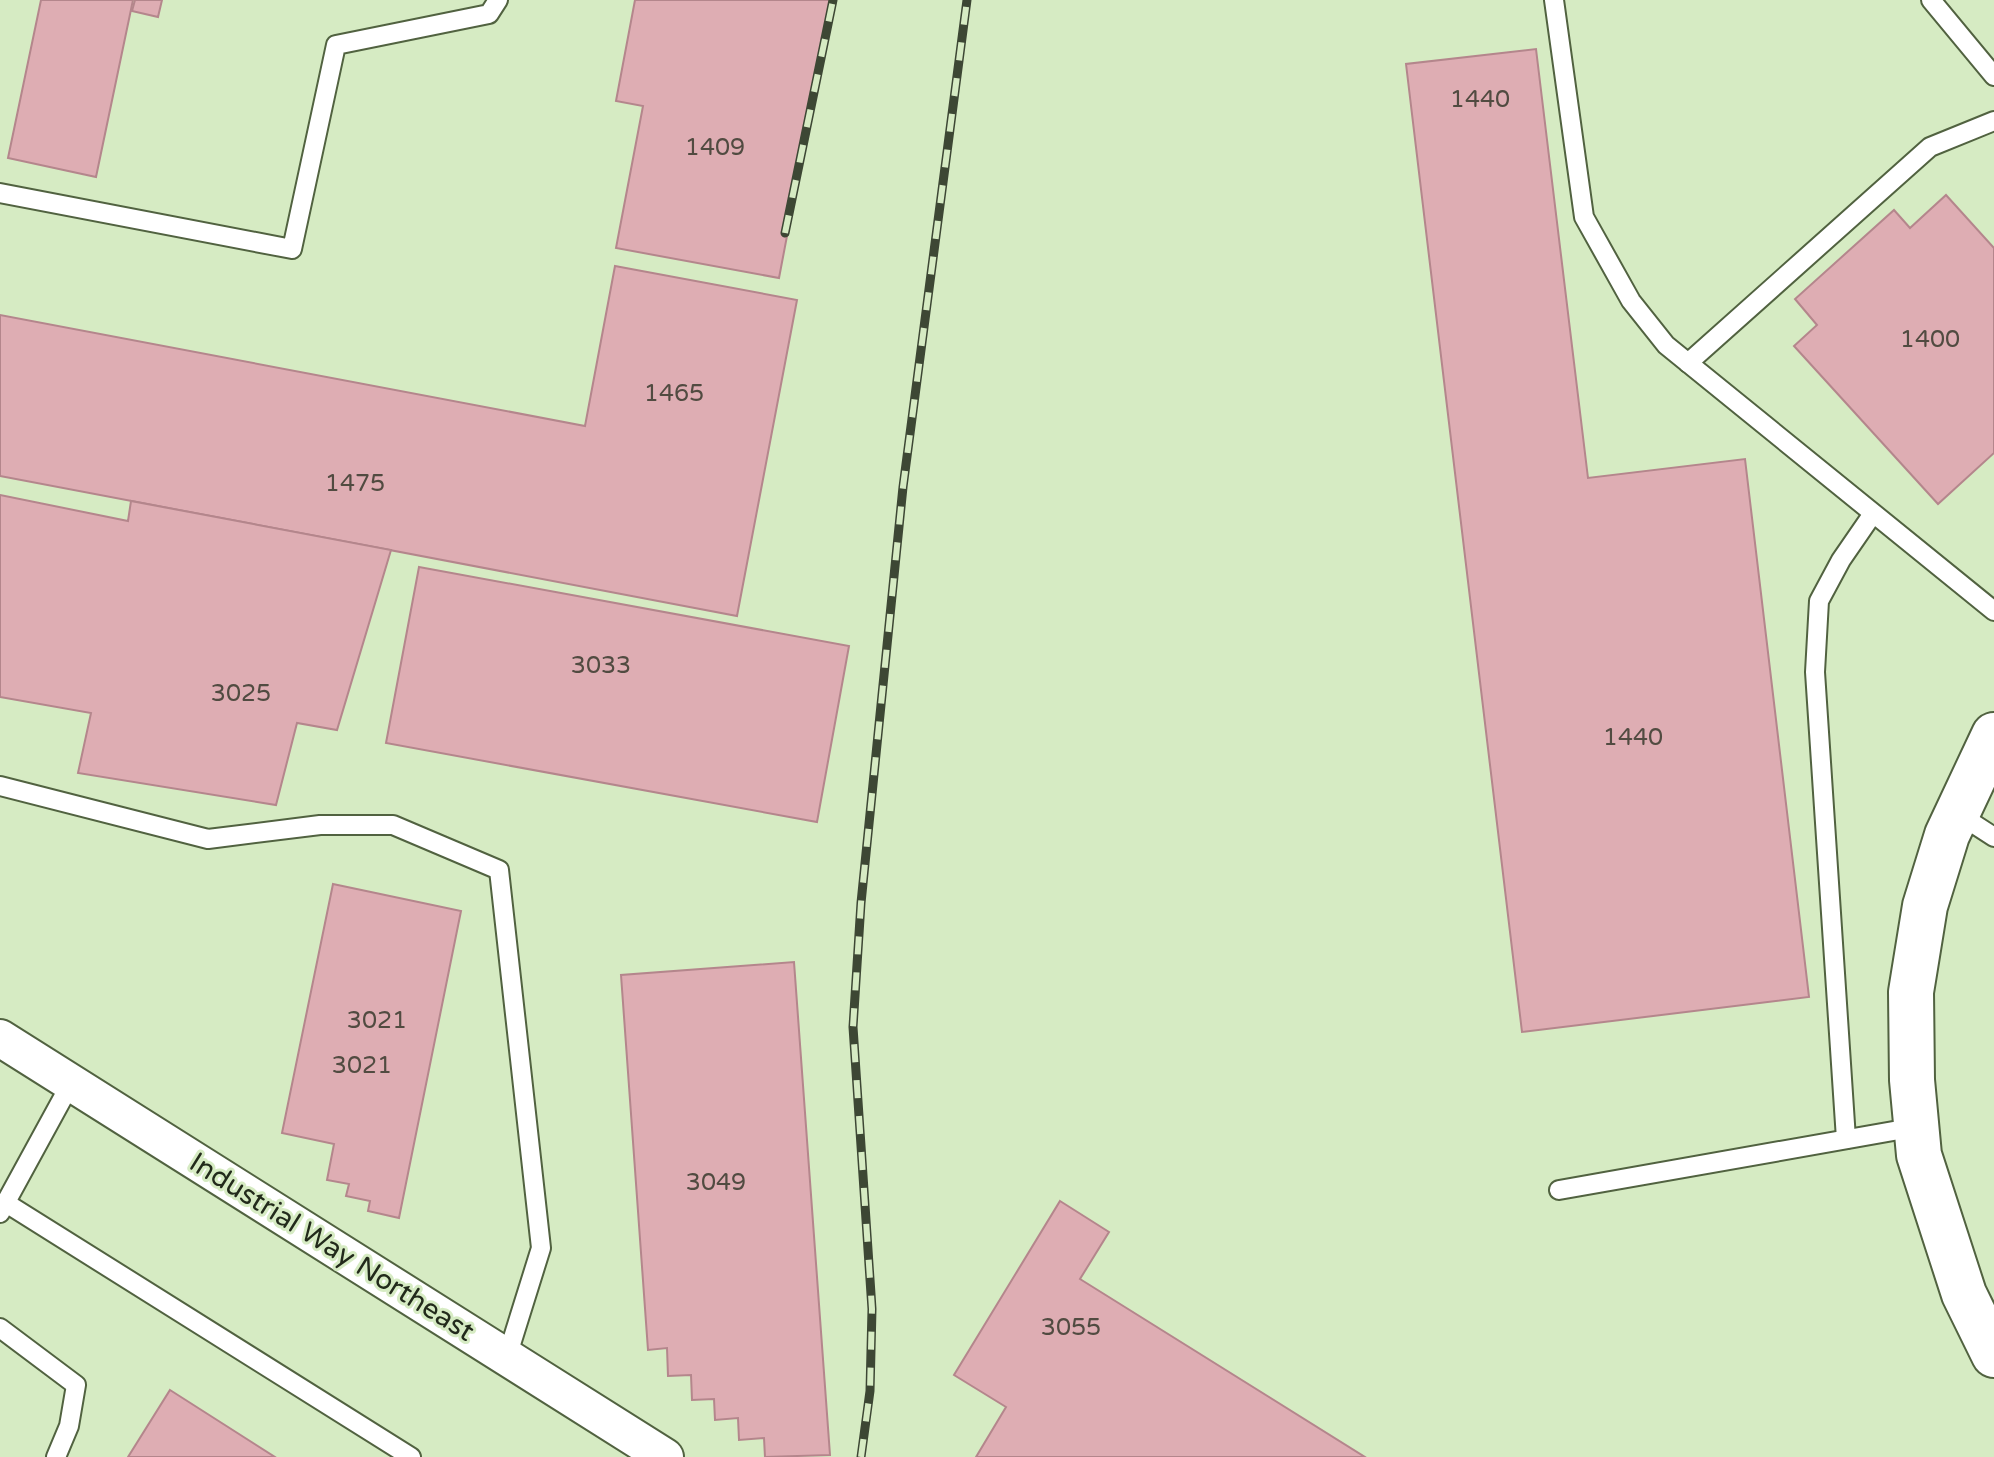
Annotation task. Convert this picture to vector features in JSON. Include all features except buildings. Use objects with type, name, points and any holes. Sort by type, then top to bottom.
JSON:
[{"type":"street","points":[[1994,735],[1957,813],[1925,906],[1911,992],[1919,1155],[1964,1294],[1994,1355]]},
{"type":"street","name":"Industrial Way Northeast","points":[[0,1038],[665,1457]]},
{"type":"lane","points":[[0,193],[292,249],[336,45],[489,14],[498,0]]},
{"type":"lane","points":[[1554,0],[1584,217],[1631,301],[1666,345],[1994,611]]},
{"type":"lane","points":[[1931,0],[1994,76]]},
{"type":"lane","points":[[1688,363],[1930,147],[1994,121]]},
{"type":"lane","points":[[1846,1139],[1815,672],[1819,601],[1841,560],[1872,515]]},
{"type":"lane","points":[[0,786],[208,839],[320,825],[393,825],[499,870],[541,1248],[507,1357]]},
{"type":"lane","points":[[1957,813],[1994,837]]},
{"type":"lane","points":[[71,1083],[3,1208],[411,1457]]},
{"type":"lane","points":[[1559,1190],[1916,1127]]},
{"type":"lane","points":[[0,1328],[76,1385],[69,1426],[56,1457]]},
{"type":"railway","points":[[785,233],[833,0]]},
{"type":"railway","points":[[861,1457],[870,1391],[872,1309],[853,1027],[861,903],[903,487],[967,0]]}]
